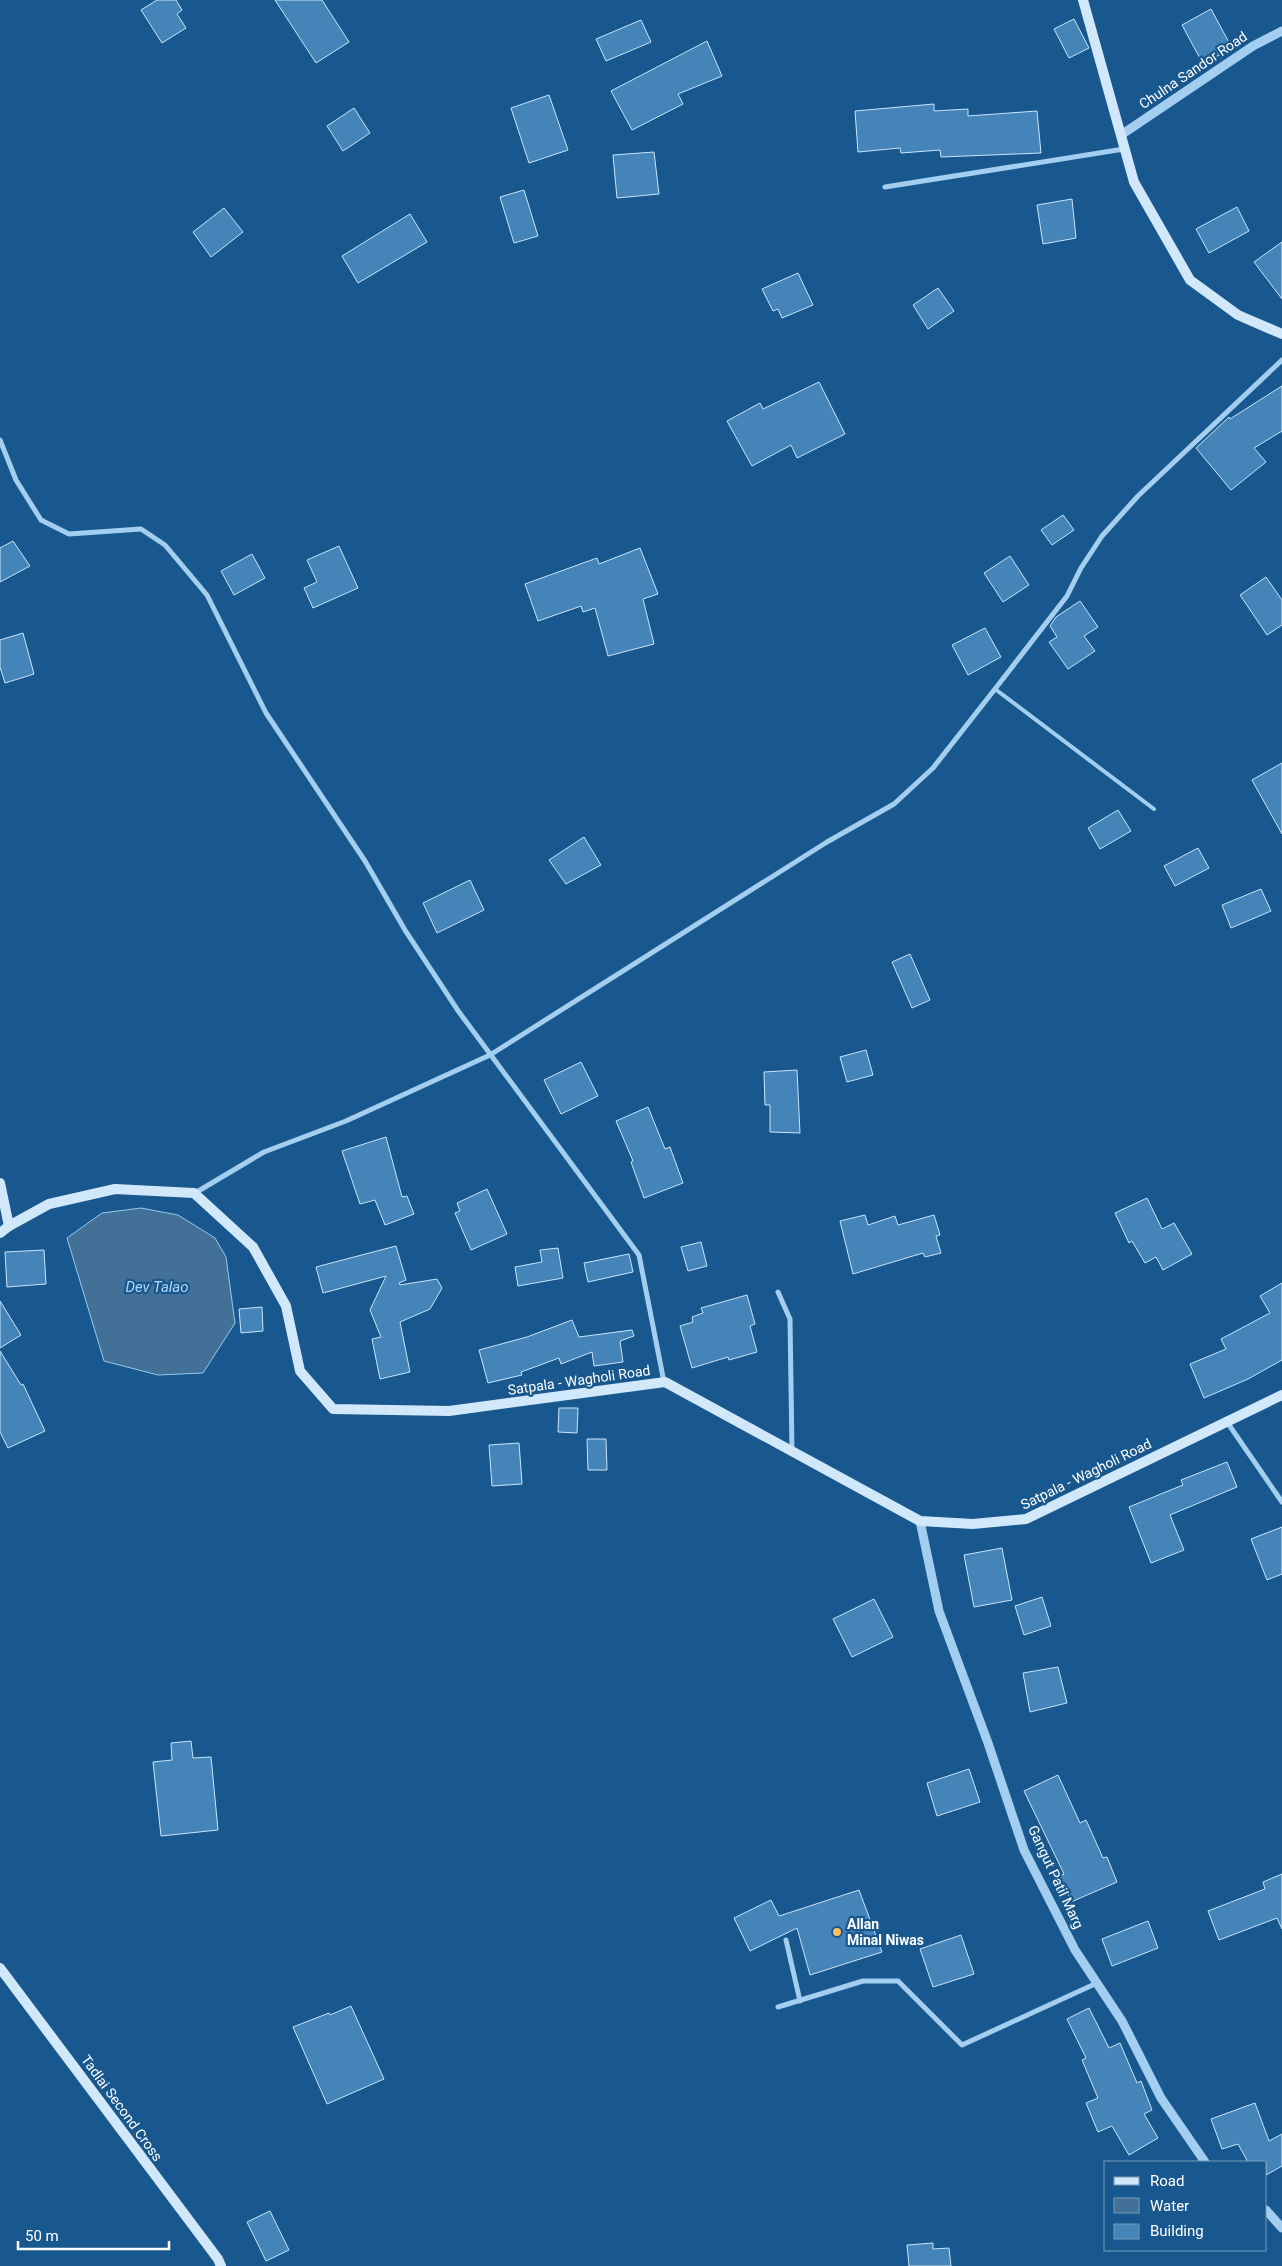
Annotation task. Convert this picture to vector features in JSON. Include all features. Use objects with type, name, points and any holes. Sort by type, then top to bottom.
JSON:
[{"type":"main road","points":[[1083,0],[1134,182],[1190,280],[1238,315],[1282,334]]},
{"type":"main road","points":[[0,1183],[9,1226]]},
{"type":"main road","points":[[0,1233],[49,1204],[114,1189],[194,1193]]},
{"type":"main road","name":"Satpala - Wagholi Road","points":[[194,1193],[253,1247],[286,1306],[300,1370],[333,1409],[449,1411],[665,1382],[920,1521],[973,1524],[1026,1519],[1282,1395]]},
{"type":"main road","name":"Tadlai Second Cross","points":[[0,1968],[218,2259],[221,2266]]},
{"type":"street","name":"Chulna Sandor Road","points":[[1121,135],[1253,46],[1282,31]]},
{"type":"street","points":[[885,187],[1124,148]]},
{"type":"street","points":[[194,1193],[264,1152],[346,1121],[490,1055],[827,842],[894,804],[933,768],[1067,596],[1081,568],[1108,529],[1138,496],[1282,360]]},
{"type":"street","points":[[0,440],[16,480],[41,520],[69,534],[141,529],[165,545],[207,594],[266,713],[365,861],[405,930],[448,996],[639,1255],[665,1382]]},
{"type":"street","points":[[778,1292],[790,1319],[792,1452]]},
{"type":"street","points":[[1227,1421],[1282,1502]]},
{"type":"street","name":"Gangut Patil Marg","points":[[920,1521],[939,1611],[988,1743],[1024,1850],[1075,1950],[1122,2021],[1161,2098],[1203,2161]]},
{"type":"street","points":[[786,1940],[800,2001]]},
{"type":"street","points":[[778,2007],[863,1981],[898,1981],[962,2045],[1097,1983]]},
{"type":"street","points":[[1267,2211],[1282,2228]]},
{"type":"lane","points":[[994,689],[1154,809]]},
{"type":"water","name":"Dev Talao","points":[[141,1208],[178,1215],[215,1238],[226,1257],[235,1323],[203,1373],[158,1375],[104,1361],[67,1238],[102,1213]]},
{"type":"building","points":[[157,0],[176,0],[182,10],[177,14],[186,28],[162,43],[141,10]]},
{"type":"building","points":[[275,0],[322,0],[349,42],[316,63]]},
{"type":"building","points":[[1211,9],[1232,48],[1203,64],[1182,25]]},
{"type":"building","points":[[1074,19],[1089,48],[1069,58],[1054,29]]},
{"type":"building","points":[[641,20],[651,42],[606,61],[596,39]]},
{"type":"building","points":[[707,41],[722,76],[678,94],[683,104],[632,130],[611,91]]},
{"type":"building","points":[[549,95],[568,150],[529,163],[511,108]]},
{"type":"building","points":[[934,104],[934,111],[968,109],[968,116],[1037,111],[1041,153],[941,157],[940,150],[901,153],[900,148],[858,152],[855,111]]},
{"type":"building","points":[[354,108],[370,133],[343,151],[327,126]]},
{"type":"building","points":[[654,152],[659,194],[617,198],[613,155]]},
{"type":"building","points":[[524,190],[538,236],[514,243],[500,197]]},
{"type":"building","points":[[1072,199],[1076,238],[1043,244],[1037,205]]},
{"type":"building","points":[[1237,207],[1249,231],[1209,253],[1196,229]]},
{"type":"building","points":[[224,208],[243,232],[211,257],[193,232]]},
{"type":"building","points":[[410,214],[427,242],[358,283],[342,256]]},
{"type":"building","points":[[1282,242],[1282,299],[1254,262]]},
{"type":"building","points":[[798,273],[813,305],[782,318],[778,309],[773,311],[762,289]]},
{"type":"building","points":[[938,288],[954,311],[928,329],[913,305]]},
{"type":"building","points":[[819,382],[845,434],[797,458],[791,445],[752,466],[727,421],[760,403],[763,409]]},
{"type":"building","points":[[1282,386],[1282,431],[1254,448],[1266,462],[1231,490],[1196,448],[1229,417],[1230,419]]},
{"type":"building","points":[[1063,515],[1074,530],[1052,545],[1041,530]]},
{"type":"building","points":[[13,541],[30,566],[0,582],[0,548]]},
{"type":"building","points":[[339,546],[358,588],[313,608],[304,588],[317,582],[307,560]]},
{"type":"building","points":[[640,548],[658,594],[643,599],[654,644],[608,656],[595,608],[583,612],[581,606],[538,621],[525,584],[597,558],[599,564]]},
{"type":"building","points":[[252,554],[265,578],[234,595],[221,571]]},
{"type":"building","points":[[1010,556],[1029,585],[1003,602],[984,573]]},
{"type":"building","points":[[1266,577],[1282,600],[1282,625],[1267,635],[1240,595]]},
{"type":"building","points":[[1080,601],[1098,627],[1084,636],[1095,651],[1068,669],[1049,642],[1057,637],[1050,626],[1056,617]]},
{"type":"building","points":[[985,628],[1001,657],[968,675],[952,645]]},
{"type":"building","points":[[23,633],[34,674],[5,683],[0,667],[0,640]]},
{"type":"building","points":[[1282,763],[1282,834],[1252,780]]},
{"type":"building","points":[[1118,810],[1131,831],[1100,849],[1088,828]]},
{"type":"building","points":[[584,837],[601,865],[566,884],[549,860]]},
{"type":"building","points":[[1198,848],[1209,868],[1175,886],[1164,866]]},
{"type":"building","points":[[470,880],[484,910],[437,933],[423,903]]},
{"type":"building","points":[[1261,889],[1271,911],[1231,928],[1222,905]]},
{"type":"building","points":[[910,954],[930,1000],[912,1008],[892,962]]},
{"type":"building","points":[[866,1050],[873,1075],[847,1082],[840,1057]]},
{"type":"building","points":[[581,1062],[598,1096],[561,1114],[544,1080]]},
{"type":"building","points":[[797,1070],[800,1133],[770,1132],[770,1105],[765,1105],[764,1072]]},
{"type":"building","points":[[648,1107],[665,1149],[670,1147],[683,1183],[644,1198],[631,1162],[633,1161],[616,1121]]},
{"type":"building","points":[[386,1137],[402,1197],[407,1196],[414,1214],[385,1225],[375,1200],[360,1204],[342,1151]]},
{"type":"building","points":[[487,1189],[507,1234],[471,1250],[455,1213],[460,1211],[457,1203]]},
{"type":"building","points":[[1147,1198],[1162,1229],[1174,1223],[1192,1254],[1163,1270],[1156,1257],[1145,1263],[1132,1241],[1129,1243],[1115,1213]]},
{"type":"building","points":[[865,1215],[868,1225],[895,1216],[898,1225],[934,1215],[940,1235],[936,1236],[941,1253],[925,1257],[923,1253],[853,1274],[840,1221]]},
{"type":"building","points":[[701,1242],[707,1266],[688,1271],[681,1247]]},
{"type":"building","points":[[396,1246],[406,1280],[399,1283],[400,1285],[437,1279],[442,1288],[430,1309],[400,1322],[410,1372],[380,1379],[372,1339],[381,1337],[370,1310],[386,1276],[323,1293],[316,1267]]},
{"type":"building","points":[[558,1248],[563,1278],[518,1286],[515,1267],[542,1262],[540,1250]]},
{"type":"building","points":[[44,1250],[46,1284],[7,1287],[5,1252]]},
{"type":"building","points":[[629,1254],[633,1272],[588,1282],[584,1263]]},
{"type":"building","points":[[1282,1283],[1282,1360],[1248,1379],[1204,1398],[1190,1364],[1226,1349],[1221,1339],[1270,1313],[1260,1296]]},
{"type":"building","points":[[747,1295],[755,1324],[750,1326],[757,1352],[729,1360],[728,1357],[692,1368],[680,1326],[693,1322],[692,1317],[703,1313],[701,1308]]},
{"type":"building","points":[[0,1301],[21,1335],[0,1348]]},
{"type":"building","points":[[262,1307],[263,1331],[241,1333],[239,1309]]},
{"type":"building","points":[[572,1320],[579,1337],[632,1330],[634,1336],[620,1341],[623,1362],[594,1366],[592,1352],[561,1364],[559,1358],[521,1372],[522,1375],[488,1383],[479,1350],[527,1337]]},
{"type":"building","points":[[0,1351],[21,1385],[23,1384],[45,1431],[8,1448],[0,1432]]},
{"type":"building","points":[[559,1408],[578,1408],[577,1433],[558,1432]]},
{"type":"building","points":[[587,1439],[606,1439],[607,1470],[588,1470]]},
{"type":"building","points":[[519,1443],[522,1484],[492,1486],[489,1445]]},
{"type":"building","points":[[1227,1462],[1237,1487],[1170,1515],[1184,1550],[1151,1563],[1129,1507],[1183,1485],[1181,1480]]},
{"type":"building","points":[[1282,1527],[1282,1574],[1267,1580],[1251,1539]]},
{"type":"building","points":[[1002,1548],[1012,1600],[974,1607],[964,1555]]},
{"type":"building","points":[[1042,1597],[1051,1626],[1024,1635],[1015,1606]]},
{"type":"building","points":[[874,1599],[893,1637],[852,1657],[833,1619]]},
{"type":"building","points":[[1058,1667],[1067,1703],[1030,1712],[1023,1673]]},
{"type":"building","points":[[191,1741],[193,1758],[211,1757],[218,1830],[161,1836],[153,1762],[172,1760],[171,1743]]},
{"type":"building","points":[[969,1769],[980,1802],[937,1816],[927,1783]]},
{"type":"building","points":[[1058,1775],[1080,1823],[1086,1820],[1103,1858],[1107,1857],[1117,1882],[1071,1902],[1060,1876],[1064,1874],[1024,1791]]},
{"type":"building","points":[[1282,1874],[1282,1929],[1277,1918],[1219,1940],[1208,1911],[1265,1889],[1263,1882]]},
{"type":"building","name":"Allan Minal Niwas","points":[[859,1890],[882,1952],[810,1975],[797,1928],[750,1951],[734,1918],[771,1900],[779,1916]]},
{"type":"building","points":[[1148,1921],[1158,1948],[1112,1966],[1102,1939]]},
{"type":"building","points":[[961,1935],[974,1974],[933,1987],[920,1949]]},
{"type":"building","points":[[351,2006],[384,2079],[327,2104],[293,2027]]},
{"type":"building","points":[[1089,2008],[1109,2048],[1120,2043],[1137,2083],[1141,2081],[1152,2110],[1144,2114],[1158,2138],[1129,2155],[1112,2126],[1098,2132],[1086,2103],[1098,2098],[1082,2060],[1086,2058],[1067,2019]]},
{"type":"building","points":[[1255,2103],[1269,2141],[1282,2134],[1282,2166],[1267,2174],[1267,2161],[1247,2161],[1238,2144],[1222,2149],[1211,2119]]},
{"type":"building","points":[[270,2211],[289,2250],[266,2261],[247,2222]]},
{"type":"building","points":[[933,2243],[933,2249],[949,2248],[951,2266],[909,2266],[907,2245]]},
{"type":"place","name":"Allan Minal Niwas","points":[[837,1932]]}]
